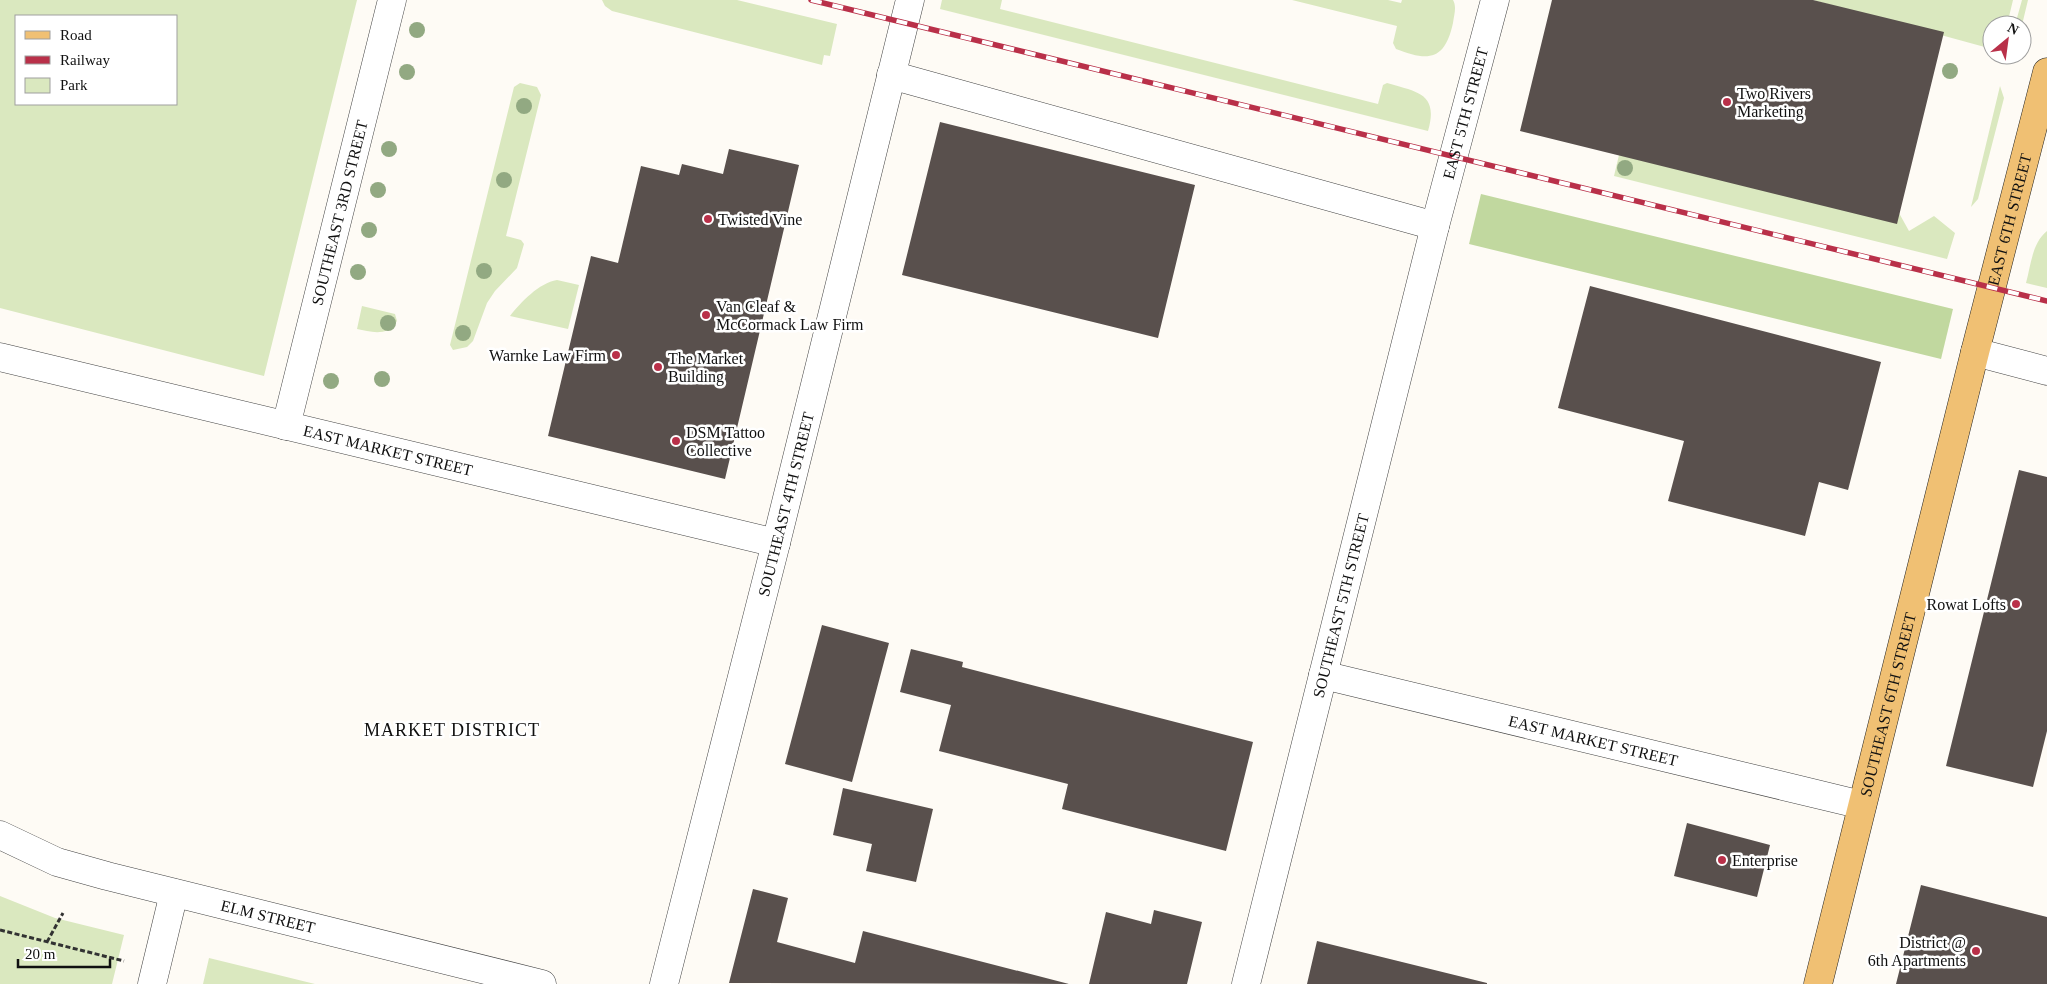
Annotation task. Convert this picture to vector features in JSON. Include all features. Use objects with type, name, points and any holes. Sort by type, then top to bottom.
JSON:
[{"type":"main road","name":"EAST 6TH STREET","points":[[1973,360],[2047,72]]},
{"type":"main road","name":"SOUTHEAST 6TH STREET","points":[[1818,984],[1973,360]]},
{"type":"street","name":"SOUTHEAST 3RD STREET","points":[[286,426],[392,0]]},
{"type":"street","name":"EAST 5TH STREET","points":[[1435,226],[1495,0]]},
{"type":"street","name":"SOUTHEAST 4TH STREET","points":[[664,984],[776,543],[907,11]]},
{"type":"street","points":[[891,76],[1435,226]]},
{"type":"street","name":"SOUTHEAST 5TH STREET","points":[[1246,984],[1435,226]]},
{"type":"street","name":"EAST MARKET STREET","points":[[0,357],[776,543]]},
{"type":"street","points":[[1973,360],[2047,371]]},
{"type":"street","name":"EAST MARKET STREET","points":[[1323,675],[1862,805]]},
{"type":"street","name":"ELM STREET","points":[[0,835],[57,862],[174,893],[542,984]]},
{"type":"street","points":[[152,984],[174,893]]},
{"type":"path","points":[[47,942],[63,913]]},
{"type":"path","points":[[0,930],[124,961]]},
{"type":"green space","points":[[0,0],[357,0],[264,376],[0,308]]},
{"type":"green space","points":[[602,0],[737,0],[837,24],[830,56],[824,55],[822,65],[612,11],[605,6]]},
{"type":"green space","points":[[942,0],[1002,0],[1000,9],[1378,104],[1383,85],[1387,83],[1416,92],[1428,101],[1431,118],[1428,131],[940,9]]},
{"type":"green space","points":[[1292,0],[1388,0],[1401,3],[1402,0],[1453,0],[1455,11],[1450,35],[1440,51],[1434,55],[1418,56],[1396,49],[1393,43],[1397,26]]},
{"type":"green space","points":[[1813,0],[2013,0],[2009,15],[1982,15],[1982,46]]},
{"type":"green space","points":[[2022,0],[2028,0],[2024,15],[2018,15]]},
{"type":"green space","points":[[520,83],[537,87],[541,95],[506,236],[521,240],[524,244],[517,268],[495,291],[487,303],[473,341],[467,347],[453,350],[450,345],[514,87]]},
{"type":"green space","points":[[2000,86],[2004,98],[1978,199],[1971,207]]},
{"type":"green space","points":[[1619,155],[1899,213],[1909,231],[1934,216],[1955,233],[1947,259],[1614,176]]},
{"type":"green space","points":[[1481,194],[1953,309],[1941,359],[1469,244]]},
{"type":"green space","points":[[2047,231],[2047,288],[2026,283],[2035,248]]},
{"type":"green space","points":[[557,280],[579,285],[568,329],[510,316],[537,289]]},
{"type":"green space","points":[[362,306],[395,314],[397,321],[389,329],[379,332],[357,329]]},
{"type":"green space","points":[[0,896],[55,918],[124,935],[112,984],[0,984]]},
{"type":"green space","points":[[209,958],[315,984],[203,984]]},
{"type":"building","name":"Two Rivers Marketing","points":[[1552,0],[1813,0],[1944,32],[1897,224],[1520,131]]},
{"type":"building","points":[[940,122],[1195,185],[1158,338],[902,275]]},
{"type":"building","name":"The Market Building","points":[[729,149],[799,165],[725,479],[548,436],[591,256],[618,263],[641,166],[679,175],[682,164],[723,174]]},
{"type":"building","points":[[1590,286],[1881,362],[1848,490],[1819,482],[1805,536],[1668,501],[1684,441],[1558,408]]},
{"type":"building","name":"Rowat Lofts","points":[[2019,470],[2047,477],[2047,731],[2033,787],[1946,766]]},
{"type":"building","points":[[822,625],[889,643],[852,782],[785,764]]},
{"type":"building","points":[[911,649],[963,662],[962,667],[1253,742],[1226,851],[1062,809],[1068,784],[939,751],[951,705],[900,692]]},
{"type":"building","points":[[843,788],[933,809],[916,882],[866,871],[872,844],[833,835]]},
{"type":"building","name":"Enterprise","points":[[1687,823],[1770,845],[1757,897],[1674,876]]},
{"type":"building","name":"District @ 6th Apartments","points":[[1921,885],[2047,917],[2047,984],[1896,984]]},
{"type":"building","points":[[753,889],[788,898],[777,942],[855,963],[863,931],[1069,984],[729,983]]},
{"type":"building","points":[[1154,910],[1202,922],[1187,984],[1089,984],[1106,912],[1151,924]]},
{"type":"building","points":[[1317,941],[1487,983],[1487,984],[1307,984]]},
{"type":"railway","points":[[811,0],[2047,301]]},
{"type":"place","name":"Two Rivers Marketing","points":[[1727,102]]},
{"type":"place","name":"Twisted Vine","points":[[708,219]]},
{"type":"place","name":"Van Cleaf & McCormack Law Firm","points":[[706,315]]},
{"type":"place","name":"Warnke Law Firm","points":[[616,355]]},
{"type":"place","name":"The Market Building","points":[[658,367]]},
{"type":"place","name":"DSM Tattoo Collective","points":[[676,441]]},
{"type":"place","name":"Rowat Lofts","points":[[2016,604]]},
{"type":"place","name":"Enterprise","points":[[1722,860]]},
{"type":"place","name":"District @ 6th Apartments","points":[[1976,951]]},
{"type":"district","name":"MARKET DISTRICT","points":[[452,730]]}]
